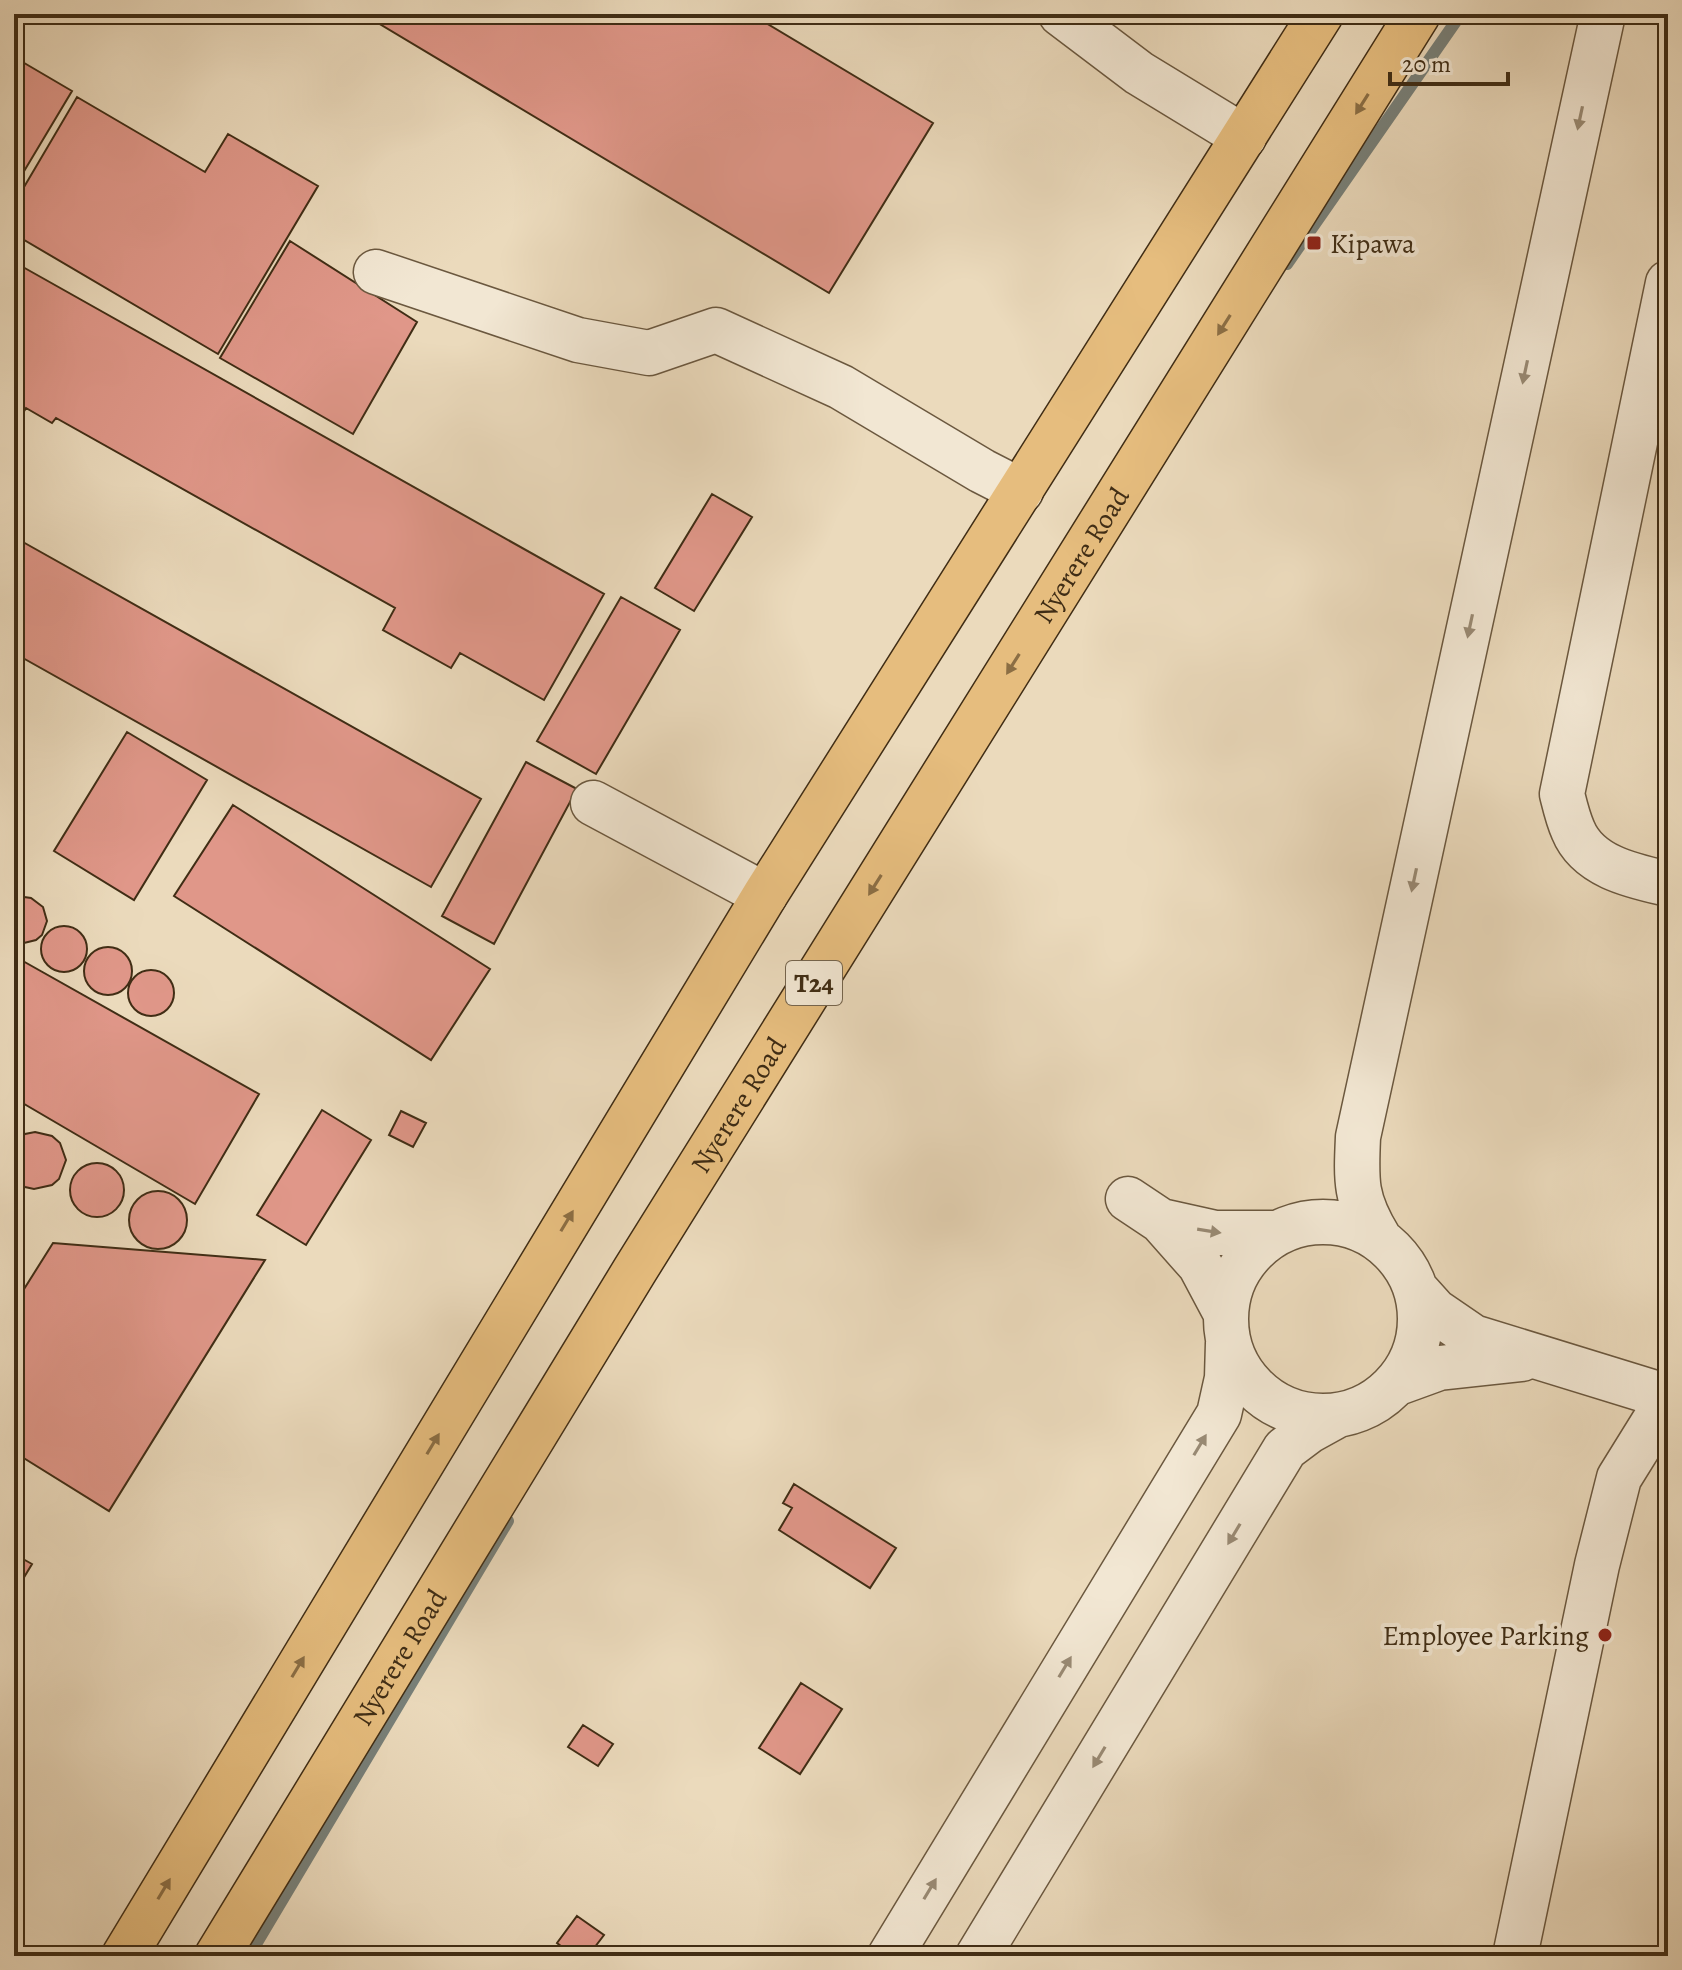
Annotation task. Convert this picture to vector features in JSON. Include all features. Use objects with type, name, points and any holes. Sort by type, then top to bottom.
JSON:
[{"type":"highway","points":[[124,1956],[765,895],[1321,14]]},
{"type":"highway","name":"Nyerere Road","points":[[217,1956],[635,1270],[1418,14]]},
{"type":"street","points":[[1061,14],[1139,73],[1244,137]]},
{"type":"street","points":[[1515,1956],[1594,1580],[1619,1478],[1668,1398],[1473,1337],[1435,1311],[1417,1291],[1403,1261],[1379,1238],[1365,1215],[1356,1184],[1358,1137],[1603,14]]},
{"type":"street","points":[[376,272],[578,340],[649,353],[716,330],[841,387],[1021,491]]},
{"type":"street","points":[[1668,283],[1562,794],[1573,833],[1592,856],[1625,874],[1668,884]]},
{"type":"street","points":[[593,803],[765,895]]},
{"type":"street","points":[[1276,1233],[1215,1233],[1144,1210],[1200,1265],[1226,1328],[1236,1366],[1251,1385],[1269,1401],[1302,1414],[1338,1415]]},
{"type":"street","points":[[890,1956],[1219,1414],[1227,1378],[1226,1328],[1230,1288],[1240,1266],[1256,1247],[1276,1233],[1301,1223],[1329,1221],[1355,1226],[1379,1238]]},
{"type":"street","points":[[1395,1384],[1413,1356],[1421,1324],[1417,1291]]},
{"type":"street","points":[[978,1956],[1285,1449],[1338,1415],[1369,1404],[1395,1384],[1439,1368],[1541,1356]]},
{"type":"building","points":[[363,14],[751,14],[933,123],[829,293]]},
{"type":"building","points":[[14,57],[72,91],[14,188]]},
{"type":"building","points":[[77,97],[205,172],[228,134],[318,186],[218,354],[14,234],[14,204]]},
{"type":"building","points":[[290,241],[417,322],[353,434],[220,358]]},
{"type":"building","points":[[14,262],[604,594],[544,700],[460,653],[451,668],[383,630],[395,608],[56,418],[52,423],[26,408],[14,428]]},
{"type":"building","points":[[712,494],[752,517],[694,611],[655,588]]},
{"type":"building","points":[[14,537],[481,799],[431,887],[14,653]]},
{"type":"building","points":[[621,597],[680,630],[596,774],[537,741]]},
{"type":"building","points":[[127,732],[207,780],[134,900],[54,851]]},
{"type":"building","points":[[526,762],[577,789],[494,944],[442,916]]},
{"type":"building","points":[[233,805],[490,969],[431,1060],[174,896]]},
{"type":"building","points":[[24,897],[43,907],[47,921],[42,935],[20,944],[14,942],[14,899]]},
{"type":"building","points":[[64,926],[81,932],[87,949],[81,966],[64,972],[47,966],[41,949],[47,932]]},
{"type":"building","points":[[108,947],[125,954],[132,971],[125,988],[108,995],[91,988],[84,971],[91,954]]},
{"type":"building","points":[[14,956],[259,1094],[195,1204],[14,1098]]},
{"type":"building","points":[[151,970],[168,976],[174,993],[168,1010],[151,1016],[134,1010],[128,993],[134,976]]},
{"type":"building","points":[[322,1110],[371,1140],[306,1245],[257,1215]]},
{"type":"building","points":[[401,1111],[426,1123],[413,1147],[389,1135]]},
{"type":"building","points":[[35,1132],[52,1136],[60,1143],[66,1160],[59,1179],[52,1185],[34,1189],[25,1187],[14,1178],[14,1143],[25,1134]]},
{"type":"building","points":[[97,1163],[116,1171],[124,1190],[116,1209],[97,1217],[78,1209],[70,1190],[78,1171]]},
{"type":"building","points":[[158,1191],[169,1193],[178,1200],[185,1209],[185,1231],[178,1240],[169,1247],[158,1249],[147,1247],[138,1240],[131,1231],[129,1220],[131,1209],[138,1200],[147,1193]]},
{"type":"building","points":[[53,1243],[265,1260],[109,1511],[14,1452],[14,1305]]},
{"type":"building","points":[[794,1484],[896,1548],[870,1588],[779,1530],[792,1508],[783,1503]]},
{"type":"building","points":[[14,1554],[32,1564],[14,1594]]},
{"type":"building","points":[[801,1683],[842,1709],[800,1774],[759,1748]]},
{"type":"building","points":[[583,1725],[613,1744],[598,1766],[568,1747]]},
{"type":"building","points":[[577,1916],[604,1935],[588,1956],[574,1956],[557,1943]]},
{"type":"waterway","points":[[1287,264],[1461,14]]},
{"type":"waterway","points":[[249,1956],[508,1521]]},
{"type":"place","name":"Kipawa","points":[[1314,243]]},
{"type":"place","name":"Employee Parking","points":[[1605,1635]]}]
